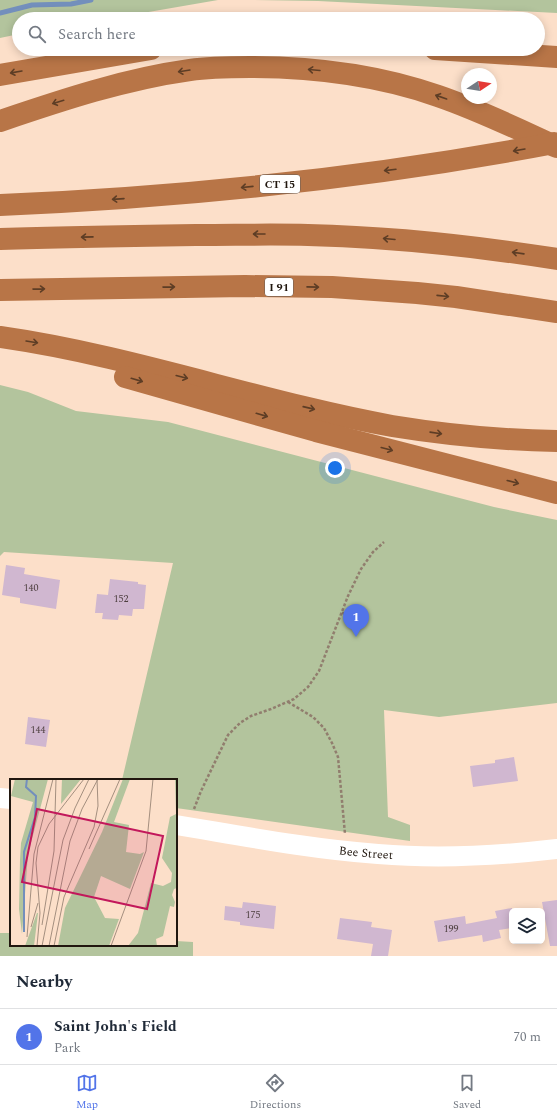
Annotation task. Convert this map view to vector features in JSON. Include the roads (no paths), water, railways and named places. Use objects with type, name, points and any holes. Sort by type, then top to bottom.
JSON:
[{"type":"highway","points":[[0,75],[110,56]]},
{"type":"highway","points":[[542,56],[557,57]]},
{"type":"highway","points":[[0,121],[67,99],[130,81],[162,74],[210,68],[239,67],[301,69],[356,76],[419,90],[478,111],[557,148]]},
{"type":"highway","name":"CT 15","points":[[0,205],[141,197],[279,184],[438,163],[557,143]]},
{"type":"highway","points":[[0,239],[314,235],[372,238],[448,245],[557,259]]},
{"type":"highway","name":"I 91","points":[[0,290],[230,286],[332,287],[417,293],[557,312]]},
{"type":"highway","points":[[0,337],[63,347],[287,403],[391,426],[480,438],[557,441]]},
{"type":"highway","points":[[63,347],[102,368],[132,379],[316,430],[557,493]]},
{"type":"street","points":[[0,798],[10,799]]},
{"type":"street","name":"Bee Street","points":[[183,826],[345,851],[386,854],[443,857],[504,854],[557,849]]},
{"type":"waterway","points":[[0,13],[32,5],[71,4],[91,0]]},
{"type":"place","name":"Saint John's Field","points":[[356,637]]}]
